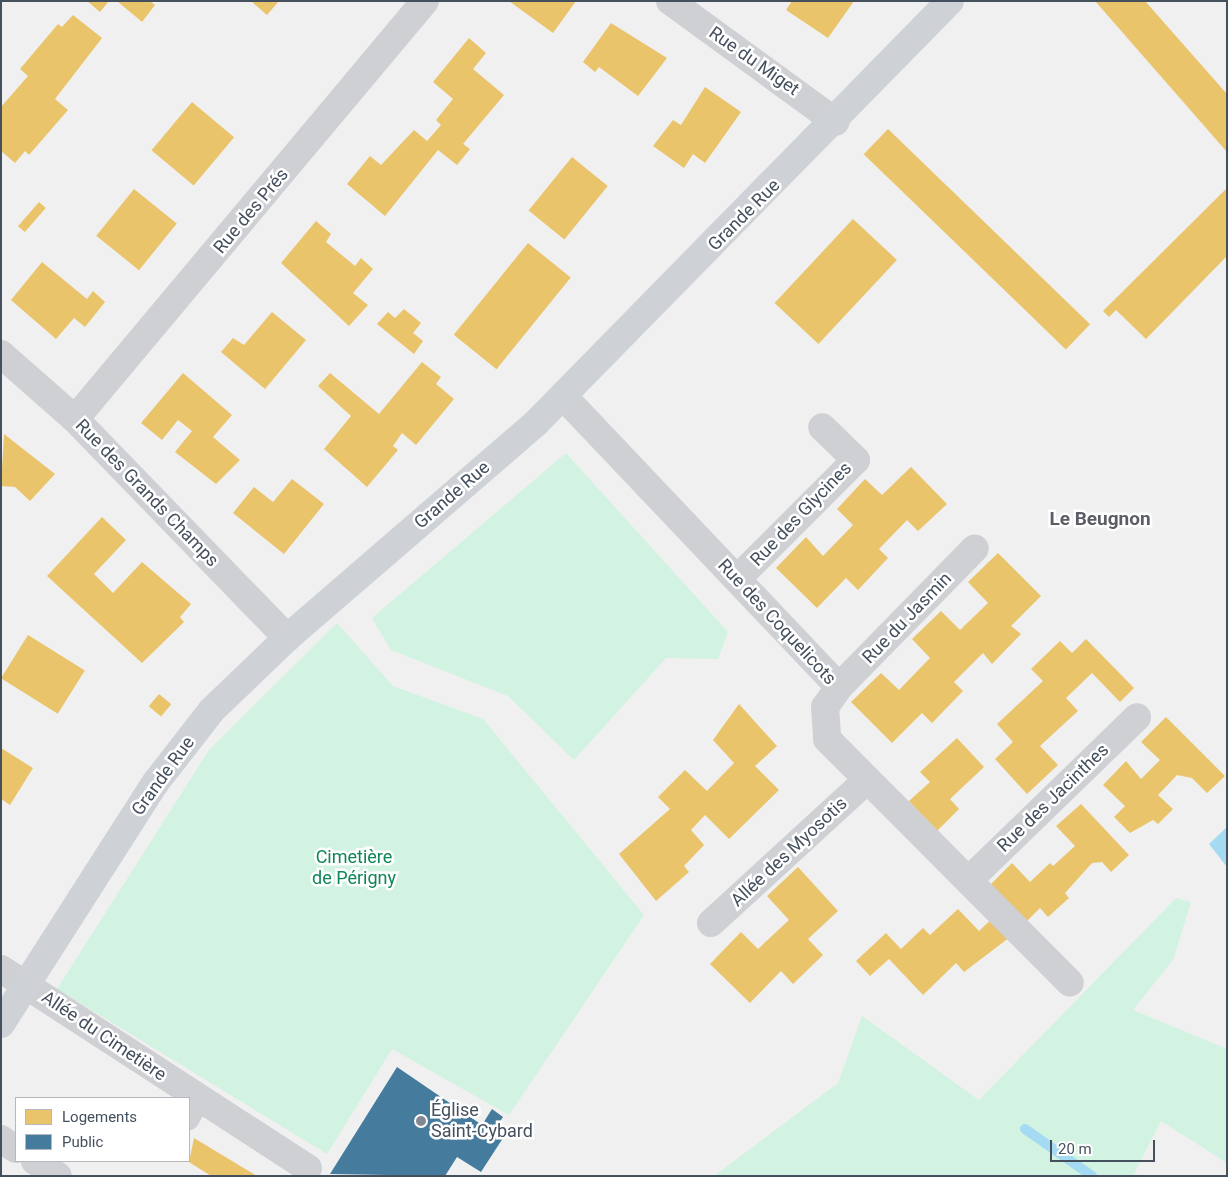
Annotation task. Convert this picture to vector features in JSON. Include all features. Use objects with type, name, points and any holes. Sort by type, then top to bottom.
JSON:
[{"type":"street","name":"Rue des Prés","points":[[75,419],[425,1]]},
{"type":"street","name":"Rue du Miget","points":[[670,1],[836,122]]},
{"type":"street","name":"Grande Rue","points":[[1,1024],[156,782],[212,710],[286,638],[563,396],[836,122],[950,1]]},
{"type":"street","name":"Rue des Grands Champs","points":[[1,354],[75,419],[286,638]]},
{"type":"street","name":"Rue des Coquelicots","points":[[563,396],[839,687],[825,707],[827,739],[1070,983]]},
{"type":"street","name":"Rue des Glycines","points":[[737,579],[856,460],[822,427]]},
{"type":"street","name":"Rue du Jasmin","points":[[839,687],[976,548]]},
{"type":"street","name":"Rue des Jacinthes","points":[[969,880],[1137,717]]},
{"type":"street","name":"Allée des Myosotis","points":[[710,924],[867,780]]},
{"type":"street","name":"Allée du Cimetière","points":[[1,969],[25,984],[177,1097]]},
{"type":"street","name":"Allée du Cimetière","points":[[194,1110],[308,1168]]},
{"type":"street","points":[[1,1139],[15,1148]]},
{"type":"street","points":[[37,1162],[58,1176]]},
{"type":"green space","points":[[566,453],[728,632],[718,659],[666,658],[574,760],[508,696],[391,650],[372,618]]},
{"type":"green space","name":"Cimetière de Périgny","points":[[337,623],[393,686],[483,719],[644,915],[509,1115],[392,1049],[327,1154],[57,989],[209,750]]},
{"type":"green space","points":[[1176,898],[1191,902],[1173,960],[1133,1010],[1227,1049],[1227,1163],[1161,1121],[1133,1176],[714,1176],[838,1083],[862,1016],[979,1100]]},
{"type":"water","points":[[1227,827],[1227,867],[1209,844]]},
{"type":"building: Logements","points":[[87,1],[109,1],[100,12]]},
{"type":"building: Logements","points":[[117,1],[150,1],[155,5],[142,22]]},
{"type":"building: Logements","points":[[251,1],[279,1],[267,15]]},
{"type":"building: Logements","points":[[509,1],[576,1],[553,33]]},
{"type":"building: Logements","points":[[792,1],[854,1],[828,38],[786,10]]},
{"type":"building: Logements","points":[[1095,1],[1145,1],[1227,94],[1227,152]]},
{"type":"building: Logements","points":[[73,15],[102,38],[55,99],[68,110],[29,155],[25,151],[15,163],[1,151],[1,107],[28,76],[20,69],[58,24],[62,27]]},
{"type":"building: Logements","points":[[611,23],[667,58],[638,96],[599,67],[595,72],[583,62]]},
{"type":"building: Logements","points":[[469,38],[486,53],[473,69],[504,95],[463,144],[470,149],[457,165],[438,150],[385,216],[347,184],[370,156],[381,165],[414,130],[427,141],[441,125],[436,120],[453,99],[433,82]]},
{"type":"building: Logements","points":[[705,87],[741,112],[705,163],[693,154],[684,168],[653,146],[673,120],[681,125]]},
{"type":"building: Logements","points":[[192,102],[234,137],[194,186],[152,150]]},
{"type":"building: Logements","points":[[888,129],[1090,324],[1066,349],[864,154]]},
{"type":"building: Logements","points":[[572,157],[608,186],[564,240],[529,211]]},
{"type":"building: Logements","points":[[1227,188],[1227,256],[1146,339],[1116,310],[1109,317],[1103,311]]},
{"type":"building: Logements","points":[[134,189],[177,224],[139,270],[96,236]]},
{"type":"building: Logements","points":[[39,202],[46,208],[25,232],[18,226]]},
{"type":"building: Logements","points":[[853,219],[897,260],[818,344],[775,303]]},
{"type":"building: Logements","points":[[316,221],[331,234],[326,242],[355,266],[361,258],[373,269],[353,293],[368,305],[349,326],[281,263]]},
{"type":"building: Logements","points":[[528,243],[571,278],[496,369],[454,335]]},
{"type":"building: Logements","points":[[42,262],[87,299],[93,291],[105,302],[85,327],[74,318],[56,339],[11,300]]},
{"type":"building: Logements","points":[[404,309],[421,323],[413,333],[423,341],[414,354],[377,324],[388,312],[395,318]]},
{"type":"building: Logements","points":[[272,312],[306,340],[265,389],[221,352],[233,338],[244,345]]},
{"type":"building: Logements","points":[[422,362],[441,377],[436,384],[454,399],[416,445],[402,433],[393,446],[398,450],[367,487],[324,449],[351,416],[318,386],[330,373],[379,414]]},
{"type":"building: Logements","points":[[183,373],[232,415],[213,437],[240,460],[216,484],[175,452],[192,431],[178,420],[162,440],[141,423]]},
{"type":"building: Logements","points":[[4,434],[55,474],[30,501],[15,487],[1,486]]},
{"type":"building: Logements","points":[[911,467],[947,504],[918,531],[907,520],[879,549],[888,558],[858,590],[846,578],[817,608],[776,568],[806,537],[823,556],[853,525],[837,509],[865,479],[882,495]]},
{"type":"building: Logements","points":[[292,479],[324,504],[284,554],[233,513],[254,487],[273,502]]},
{"type":"building: Logements","points":[[102,517],[126,540],[94,574],[113,593],[142,562],[191,604],[180,617],[184,622],[142,663],[47,576]]},
{"type":"building: Logements","points":[[998,553],[1041,596],[1011,626],[1021,634],[992,664],[983,653],[954,682],[963,691],[932,723],[922,713],[892,743],[851,702],[881,673],[899,690],[930,658],[912,639],[941,611],[960,630],[988,603],[968,582]]},
{"type":"building: Logements","points":[[28,635],[85,671],[58,714],[1,678]]},
{"type":"building: Logements","points":[[1086,639],[1134,688],[1120,702],[1092,673],[1066,698],[1078,711],[1040,746],[1058,765],[1027,794],[995,759],[1013,742],[997,724],[1043,681],[1031,669],[1060,641],[1072,653]]},
{"type":"building: Logements","points":[[159,694],[171,704],[161,717],[149,706]]},
{"type":"building: Logements","points":[[739,704],[777,746],[755,766],[779,790],[729,839],[705,815],[691,830],[704,845],[684,866],[689,872],[656,901],[619,854],[670,809],[658,797],[685,770],[707,791],[734,763],[713,740]]},
{"type":"building: Logements","points":[[1166,717],[1225,776],[1207,793],[1192,778],[1177,775],[1158,795],[1173,809],[1158,824],[1153,820],[1130,833],[1114,817],[1125,806],[1103,785],[1126,761],[1141,779],[1160,760],[1141,742]]},
{"type":"building: Logements","points":[[957,738],[984,767],[950,799],[959,809],[937,831],[909,801],[930,782],[920,772]]},
{"type":"building: Logements","points":[[1,748],[33,768],[10,805],[1,799]]},
{"type":"building: Logements","points":[[1081,804],[1129,855],[1111,872],[1102,862],[1092,863],[1065,893],[1069,898],[1048,917],[1040,908],[1024,924],[989,886],[1012,863],[1030,882],[1050,863],[1053,866],[1075,846],[1056,826]]},
{"type":"building: Logements","points":[[798,867],[838,911],[808,939],[823,955],[793,984],[781,971],[750,1003],[710,964],[741,932],[758,949],[789,920],[767,896]]},
{"type":"building: Logements","points":[[958,909],[979,931],[996,915],[1014,934],[964,972],[956,963],[923,995],[889,959],[870,976],[856,961],[886,933],[901,949],[923,928],[930,935]]},
{"type":"building: Logements","points":[[194,1138],[257,1176],[211,1176],[189,1162]]},
{"type":"building: Public","name":"Église Saint-Cybard","points":[[397,1067],[482,1125],[492,1109],[503,1117],[493,1132],[503,1138],[481,1172],[457,1157],[445,1176],[330,1174]]},
{"type":"waterway","points":[[1025,1129],[1092,1176]]},
{"type":"place","name":"Église Saint-Cybard","points":[[421,1121]]},
{"type":"district","name":"Le Beugnon","points":[[1100,519]]}]
